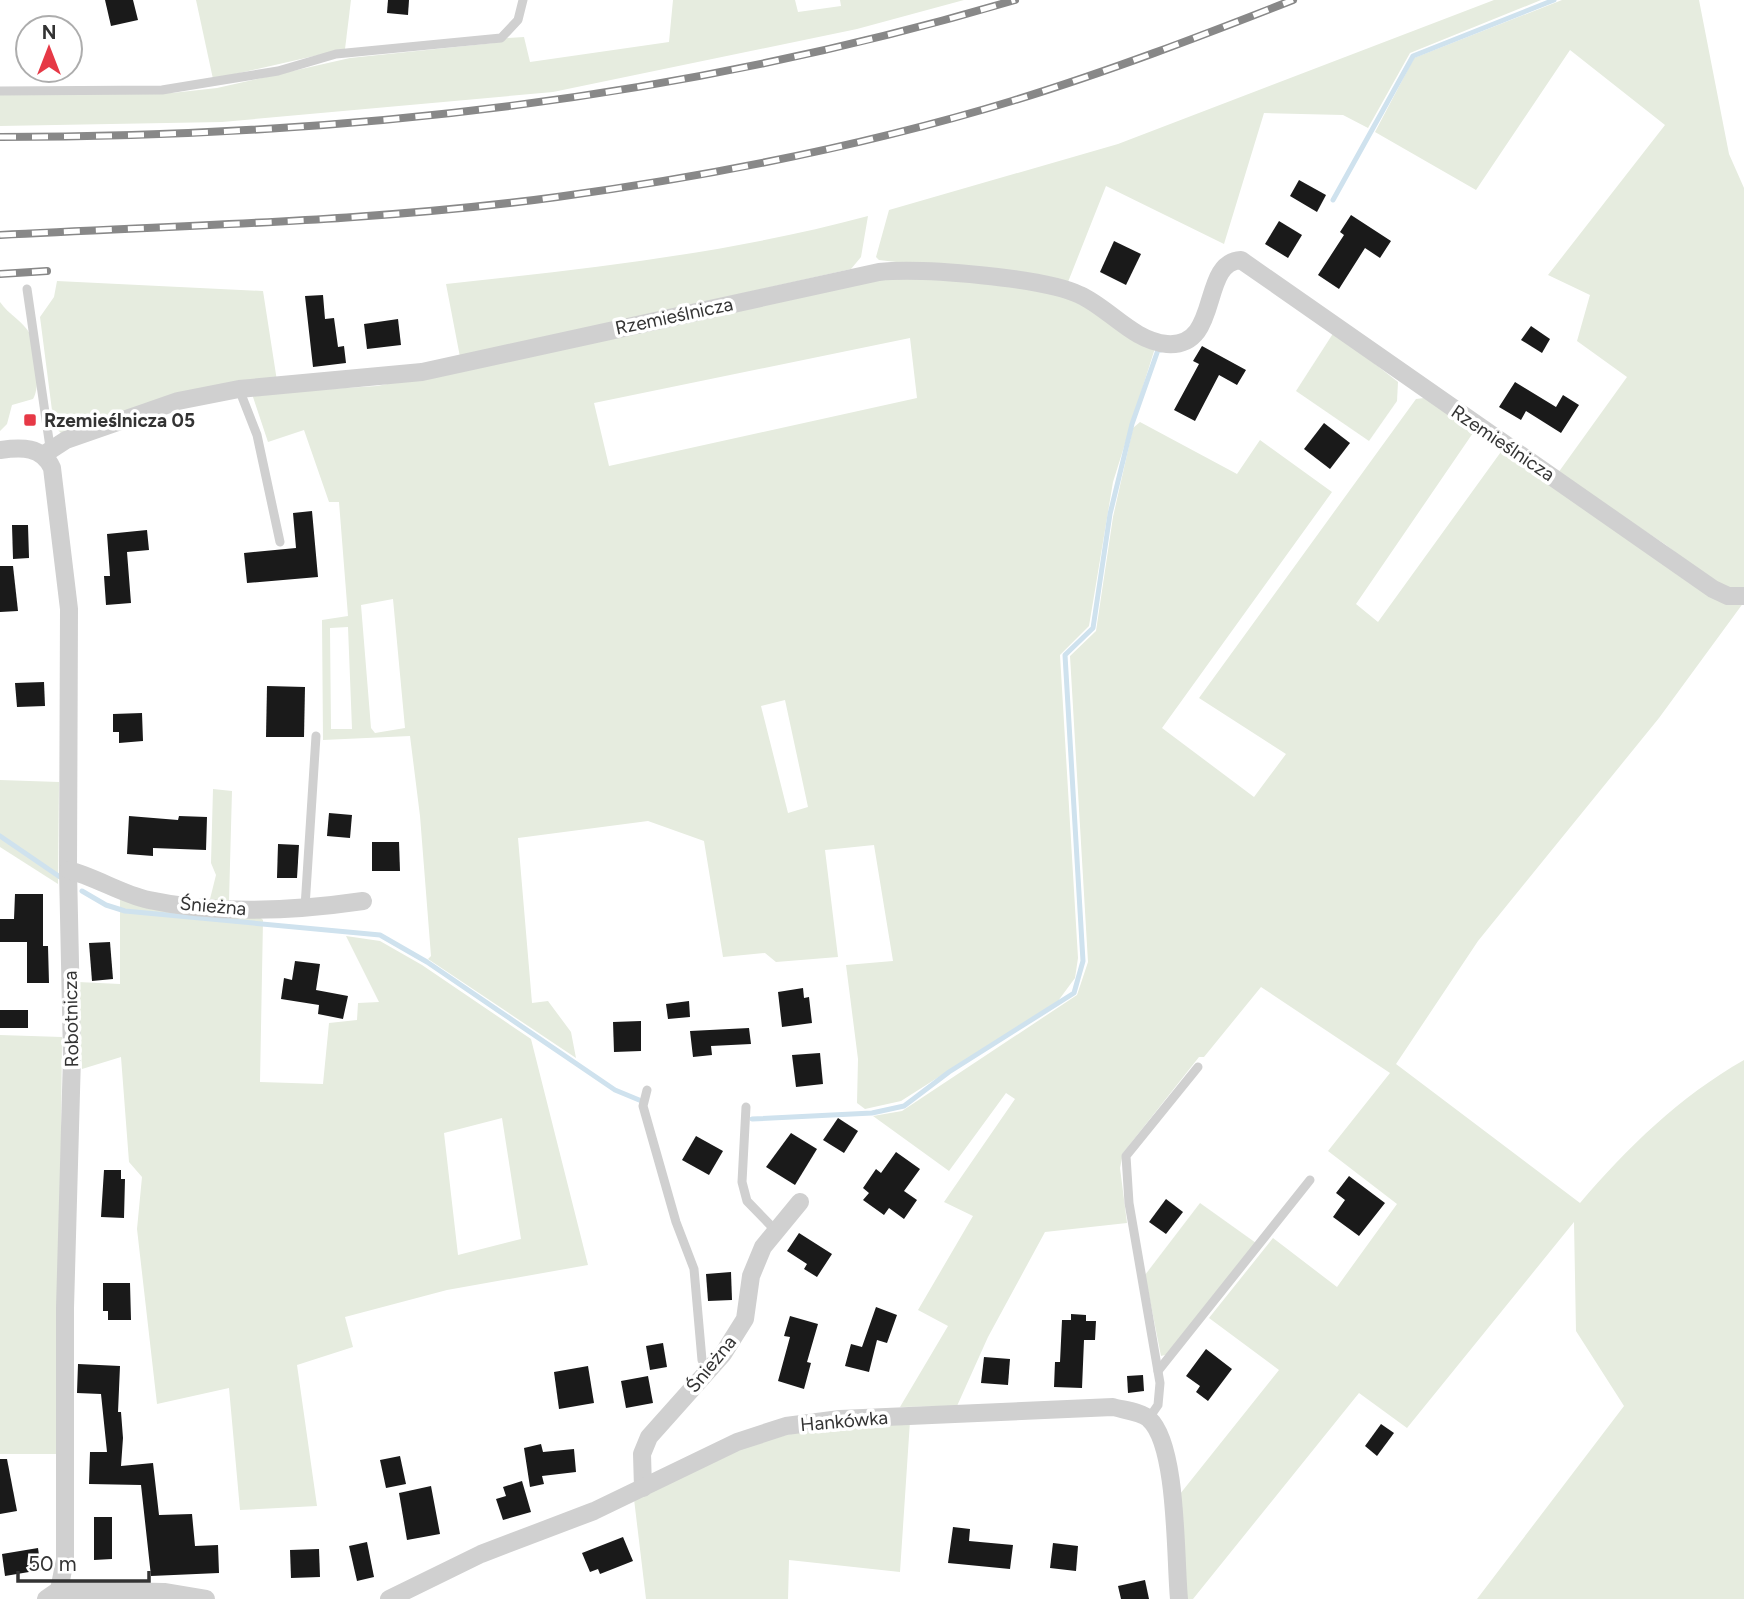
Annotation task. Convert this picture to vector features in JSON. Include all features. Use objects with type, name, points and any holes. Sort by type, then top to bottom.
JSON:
[{"type":"street","name":"Rzemieślnicza","points":[[0,450],[25,447],[44,452],[178,401],[239,389],[422,372],[892,271],[1041,283],[1065,288],[1092,300],[1145,338],[1168,344],[1180,343],[1197,332],[1220,273],[1227,265],[1241,260],[1713,589],[1728,596],[1744,596]]},
{"type":"street","name":"Robotnicza","points":[[44,452],[55,475],[69,609],[68,870],[72,1056],[65,1308],[65,1560],[53,1594]]},
{"type":"street","name":"Śnieżna","points":[[68,870],[147,900],[263,910],[363,901]]},
{"type":"street","name":"Śnieżna","points":[[643,1488],[642,1454],[649,1437],[707,1371],[745,1319],[751,1276],[763,1247],[800,1202]]},
{"type":"street","name":"Hankówka","points":[[389,1599],[481,1554],[594,1511],[737,1442],[786,1426],[827,1421],[1114,1407],[1149,1418]]},
{"type":"street","points":[[1149,1418],[1164,1443],[1172,1486],[1179,1599]]},
{"type":"street","points":[[53,1594],[164,1592],[206,1599]]},
{"type":"lane","points":[[0,90],[162,90],[278,71],[335,54],[501,38],[518,20],[523,0]]},
{"type":"lane","points":[[27,289],[44,452]]},
{"type":"lane","points":[[239,389],[257,435],[280,542]]},
{"type":"lane","points":[[305,907],[316,736]]},
{"type":"lane","points":[[1149,1418],[1158,1405],[1158,1371],[1129,1203],[1126,1156],[1198,1068]]},
{"type":"lane","points":[[647,1090],[643,1106],[673,1211],[694,1269],[702,1360],[707,1371]]},
{"type":"lane","points":[[746,1107],[742,1182],[747,1201],[776,1231]]},
{"type":"lane","points":[[1158,1371],[1310,1180]]},
{"type":"shaded area","points":[[196,0],[351,0],[345,49],[213,79]]},
{"type":"shaded area","points":[[673,0],[795,0],[798,12],[841,6],[840,0],[964,0],[857,29],[553,92],[222,122],[0,126],[0,95],[172,93],[217,88],[350,58],[494,43],[507,38],[524,37],[530,62],[669,42]]},
{"type":"shaded area","points":[[1494,0],[1541,0],[1410,53],[1368,128],[1343,115],[1264,113],[1224,244],[1106,186],[1068,282],[879,260],[876,257],[889,210],[1118,144]]},
{"type":"shaded area","points":[[1562,0],[1699,0],[1729,154],[1744,188],[1744,588],[1730,590],[1719,586],[1666,545],[1558,473],[1627,377],[1577,341],[1590,295],[1548,275],[1665,125],[1570,50],[1476,190],[1375,132],[1414,58]]},
{"type":"shaded area","points":[[868,216],[861,257],[851,269],[460,357],[446,284],[605,266],[711,250]]},
{"type":"shaded area","points":[[899,275],[1051,290],[1081,301],[1155,348],[1113,482],[1089,626],[1060,655],[1078,958],[1075,978],[1058,1001],[901,1101],[865,1109],[857,1103],[858,1059],[846,965],[893,961],[874,845],[825,850],[838,957],[776,962],[765,953],[723,957],[704,841],[648,821],[518,838],[532,1003],[548,1001],[571,1032],[576,1058],[428,959],[431,956],[420,816],[410,736],[323,740],[322,620],[348,616],[339,502],[329,502],[304,430],[268,442],[252,394],[377,386]],"holes":[[[910,338],[917,398],[609,466],[594,403]],[[393,599],[405,728],[375,733],[371,728],[361,605]],[[348,627],[352,729],[331,729],[330,628]],[[785,700],[808,807],[788,813],[761,706]]]},
{"type":"shaded area","points":[[57,281],[263,291],[277,381],[61,433],[54,426],[40,317],[54,297]]},
{"type":"shaded area","points":[[0,302],[30,334],[36,358],[37,386],[33,399],[12,405],[7,424],[0,431]]},
{"type":"shaded area","points":[[1334,332],[1398,382],[1397,401],[1369,441],[1296,391]]},
{"type":"shaded area","points":[[1424,398],[1475,430],[1356,604],[1378,622],[1503,449],[1744,602],[1659,718],[1478,941],[1396,1064],[1580,1203],[1656,1124],[1720,1074],[1744,1060],[1744,1599],[1477,1599],[1624,1406],[1576,1331],[1574,1222],[1407,1428],[1359,1393],[1193,1599],[1187,1599],[1180,1494],[1279,1370],[1209,1318],[1273,1238],[1337,1287],[1397,1204],[1328,1151],[1390,1073],[1261,987],[1204,1057],[1199,1057],[1123,1153],[1120,1168],[1127,1223],[1045,1232],[988,1337],[957,1406],[900,1407],[948,1326],[918,1310],[973,1216],[944,1202],[1015,1099],[1006,1093],[949,1171],[873,1116],[902,1111],[1077,995],[1088,962],[1070,656],[1096,631],[1113,517],[1133,428],[1140,422],[1237,474],[1260,440],[1332,492],[1162,728],[1254,797],[1286,754],[1199,698],[1416,399]]},
{"type":"shaded area","points":[[0,780],[59,782],[58,884],[0,847]]},
{"type":"shaded area","points":[[213,789],[232,791],[229,901],[209,903],[216,875],[211,863]]},
{"type":"shaded area","points":[[120,895],[258,915],[263,920],[260,1082],[323,1084],[329,1023],[357,1020],[358,1003],[379,1002],[346,936],[380,941],[422,965],[531,1039],[588,1265],[447,1290],[345,1317],[353,1347],[297,1365],[317,1506],[240,1510],[229,1388],[157,1404],[137,1229],[142,1177],[129,1162],[121,1057],[82,1069],[78,982],[120,984]],"holes":[[[502,1118],[521,1239],[458,1255],[444,1133]]]},
{"type":"shaded area","points":[[0,1035],[62,1037],[58,1454],[0,1454]]},
{"type":"shaded area","points":[[1200,1203],[1256,1243],[1169,1354],[1161,1356],[1145,1275]]},
{"type":"shaded area","points":[[910,1421],[900,1572],[789,1560],[788,1599],[646,1599],[634,1499],[710,1461],[757,1443],[800,1432]]},
{"type":"building","points":[[105,0],[133,0],[138,20],[111,26]]},
{"type":"building","points":[[388,0],[409,0],[408,15],[387,13]]},
{"type":"building","points":[[1299,180],[1326,195],[1317,212],[1290,196]]},
{"type":"building","points":[[1351,215],[1391,241],[1380,258],[1365,248],[1339,289],[1318,275],[1344,235],[1340,232]]},
{"type":"building","points":[[1279,221],[1302,235],[1288,258],[1265,244]]},
{"type":"building","points":[[1114,241],[1141,254],[1126,285],[1100,272]]},
{"type":"building","points":[[323,295],[325,319],[334,318],[338,347],[344,346],[346,363],[313,367],[305,296]]},
{"type":"building","points":[[398,319],[401,345],[367,349],[364,324]]},
{"type":"building","points":[[1531,326],[1550,339],[1542,353],[1521,340]]},
{"type":"building","points":[[1202,346],[1246,370],[1237,385],[1219,375],[1195,421],[1174,410],[1199,364],[1193,361]]},
{"type":"building","points":[[1515,382],[1556,407],[1563,395],[1579,405],[1561,433],[1526,411],[1521,420],[1499,407]]},
{"type":"building","points":[[1324,423],[1350,443],[1330,469],[1304,449]]},
{"type":"building","points":[[312,511],[318,577],[247,583],[244,553],[296,548],[293,513]]},
{"type":"building","points":[[12,525],[28,525],[29,558],[13,559]]},
{"type":"building","points":[[147,530],[149,550],[127,552],[131,603],[106,605],[104,576],[110,576],[107,534]]},
{"type":"building","points":[[0,566],[13,566],[18,611],[0,612]]},
{"type":"building","points":[[44,682],[45,706],[17,707],[15,683]]},
{"type":"building","points":[[267,686],[305,687],[304,737],[266,737]]},
{"type":"building","points":[[142,713],[143,741],[119,743],[119,732],[113,732],[113,714]]},
{"type":"building","points":[[329,813],[352,815],[350,838],[327,836]]},
{"type":"building","points":[[129,816],[178,820],[179,816],[207,817],[206,850],[153,848],[153,856],[127,854]]},
{"type":"building","points":[[372,842],[399,842],[400,871],[372,871]]},
{"type":"building","points":[[278,844],[299,845],[297,878],[277,878]]},
{"type":"building","points":[[15,894],[43,894],[43,946],[48,946],[49,983],[27,983],[27,942],[0,942],[0,919],[14,919]]},
{"type":"building","points":[[110,942],[113,979],[92,981],[89,943]]},
{"type":"building","points":[[295,961],[320,964],[316,990],[348,996],[343,1019],[318,1014],[319,1005],[281,999],[284,978],[292,980]]},
{"type":"building","points":[[803,988],[804,998],[809,997],[812,1023],[782,1027],[778,992]]},
{"type":"building","points":[[689,1001],[690,1017],[668,1019],[666,1004]]},
{"type":"building","points":[[0,1010],[28,1010],[28,1028],[0,1028]]},
{"type":"building","points":[[641,1021],[641,1051],[614,1052],[613,1022]]},
{"type":"building","points":[[749,1028],[751,1044],[711,1046],[712,1055],[693,1057],[690,1031]]},
{"type":"building","points":[[820,1053],[823,1084],[796,1087],[792,1055]]},
{"type":"building","points":[[838,1118],[858,1131],[844,1153],[823,1140]]},
{"type":"building","points":[[791,1133],[817,1149],[795,1185],[766,1167]]},
{"type":"building","points":[[696,1136],[723,1151],[709,1175],[682,1160]]},
{"type":"building","points":[[896,1152],[920,1169],[904,1191],[917,1200],[904,1219],[889,1208],[884,1215],[863,1200],[869,1193],[863,1188],[876,1169],[881,1173]]},
{"type":"building","points":[[104,1170],[121,1170],[121,1179],[125,1179],[124,1218],[101,1217]]},
{"type":"building","points":[[1349,1176],[1385,1203],[1359,1236],[1333,1217],[1345,1200],[1336,1193]]},
{"type":"building","points":[[1166,1199],[1183,1212],[1166,1234],[1149,1222]]},
{"type":"building","points":[[799,1233],[832,1254],[817,1277],[804,1269],[807,1264],[787,1251]]},
{"type":"building","points":[[731,1272],[732,1300],[708,1301],[706,1274]]},
{"type":"building","points":[[103,1283],[130,1283],[131,1320],[108,1320],[108,1311],[103,1311]]},
{"type":"building","points":[[876,1307],[897,1315],[887,1343],[877,1340],[869,1372],[845,1366],[851,1344],[862,1347]]},
{"type":"building","points":[[1071,1314],[1086,1315],[1086,1321],[1096,1321],[1095,1340],[1084,1340],[1082,1388],[1054,1387],[1055,1362],[1060,1362],[1062,1320],[1071,1320]]},
{"type":"building","points":[[790,1316],[818,1324],[807,1362],[811,1363],[804,1389],[778,1381],[790,1337],[784,1336]]},
{"type":"building","points":[[663,1343],[667,1367],[650,1370],[646,1346]]},
{"type":"building","points":[[1206,1349],[1232,1369],[1208,1401],[1196,1392],[1200,1386],[1186,1376]]},
{"type":"building","points":[[984,1357],[1010,1359],[1008,1385],[981,1383]]},
{"type":"building","points":[[78,1364],[120,1366],[118,1412],[121,1412],[123,1438],[121,1466],[153,1463],[159,1515],[192,1514],[195,1546],[218,1545],[219,1573],[151,1576],[141,1485],[89,1484],[90,1452],[107,1452],[101,1394],[77,1393]]},
{"type":"building","points":[[588,1366],[594,1403],[559,1409],[554,1372]]},
{"type":"building","points":[[1143,1375],[1144,1391],[1128,1393],[1127,1376]]},
{"type":"building","points":[[648,1376],[653,1403],[626,1408],[621,1381]]},
{"type":"building","points":[[1381,1424],[1394,1433],[1377,1456],[1365,1446]]},
{"type":"building","points":[[541,1444],[543,1452],[574,1449],[576,1472],[542,1476],[544,1484],[530,1487],[524,1448]]},
{"type":"building","points":[[400,1456],[406,1484],[386,1488],[380,1460]]},
{"type":"building","points":[[0,1459],[7,1459],[17,1511],[0,1514]]},
{"type":"building","points":[[522,1481],[531,1512],[503,1520],[496,1499],[506,1496],[503,1487]]},
{"type":"building","points":[[431,1486],[440,1534],[407,1540],[399,1493]]},
{"type":"building","points":[[94,1517],[112,1517],[112,1559],[94,1560]]},
{"type":"building","points":[[953,1527],[970,1529],[969,1541],[1013,1545],[1010,1569],[948,1563]]},
{"type":"building","points":[[623,1537],[633,1561],[600,1574],[598,1569],[590,1572],[582,1553]]},
{"type":"building","points":[[367,1542],[374,1577],[357,1581],[349,1546]]},
{"type":"building","points":[[1053,1543],[1078,1546],[1076,1571],[1050,1568]]},
{"type":"building","points":[[38,1548],[41,1570],[5,1576],[2,1554]]},
{"type":"building","points":[[319,1549],[320,1577],[291,1578],[290,1550]]},
{"type":"building","points":[[1145,1580],[1149,1599],[1121,1599],[1118,1586]]},
{"type":"waterway","points":[[1333,200],[1413,56],[1554,0]]},
{"type":"waterway","points":[[752,1119],[872,1113],[904,1106],[949,1072],[1074,993],[1083,961],[1065,655],[1093,628],[1110,514],[1132,424],[1158,350],[1161,350]]},
{"type":"waterway","points":[[0,836],[60,877]]},
{"type":"waterway","points":[[82,891],[106,905],[125,911],[380,935],[427,962],[615,1090],[644,1102]]},
{"type":"railway","points":[[0,137],[258,130],[512,106],[639,87],[765,63],[890,34],[1015,0]]},
{"type":"railway","points":[[0,235],[279,222],[418,212],[557,197],[729,169],[843,146],[1012,101],[1118,66],[1293,0]]},
{"type":"railway","points":[[0,274],[47,271]]},
{"type":"place","name":"Rzemieślnicza 05","points":[[30,420]]}]
